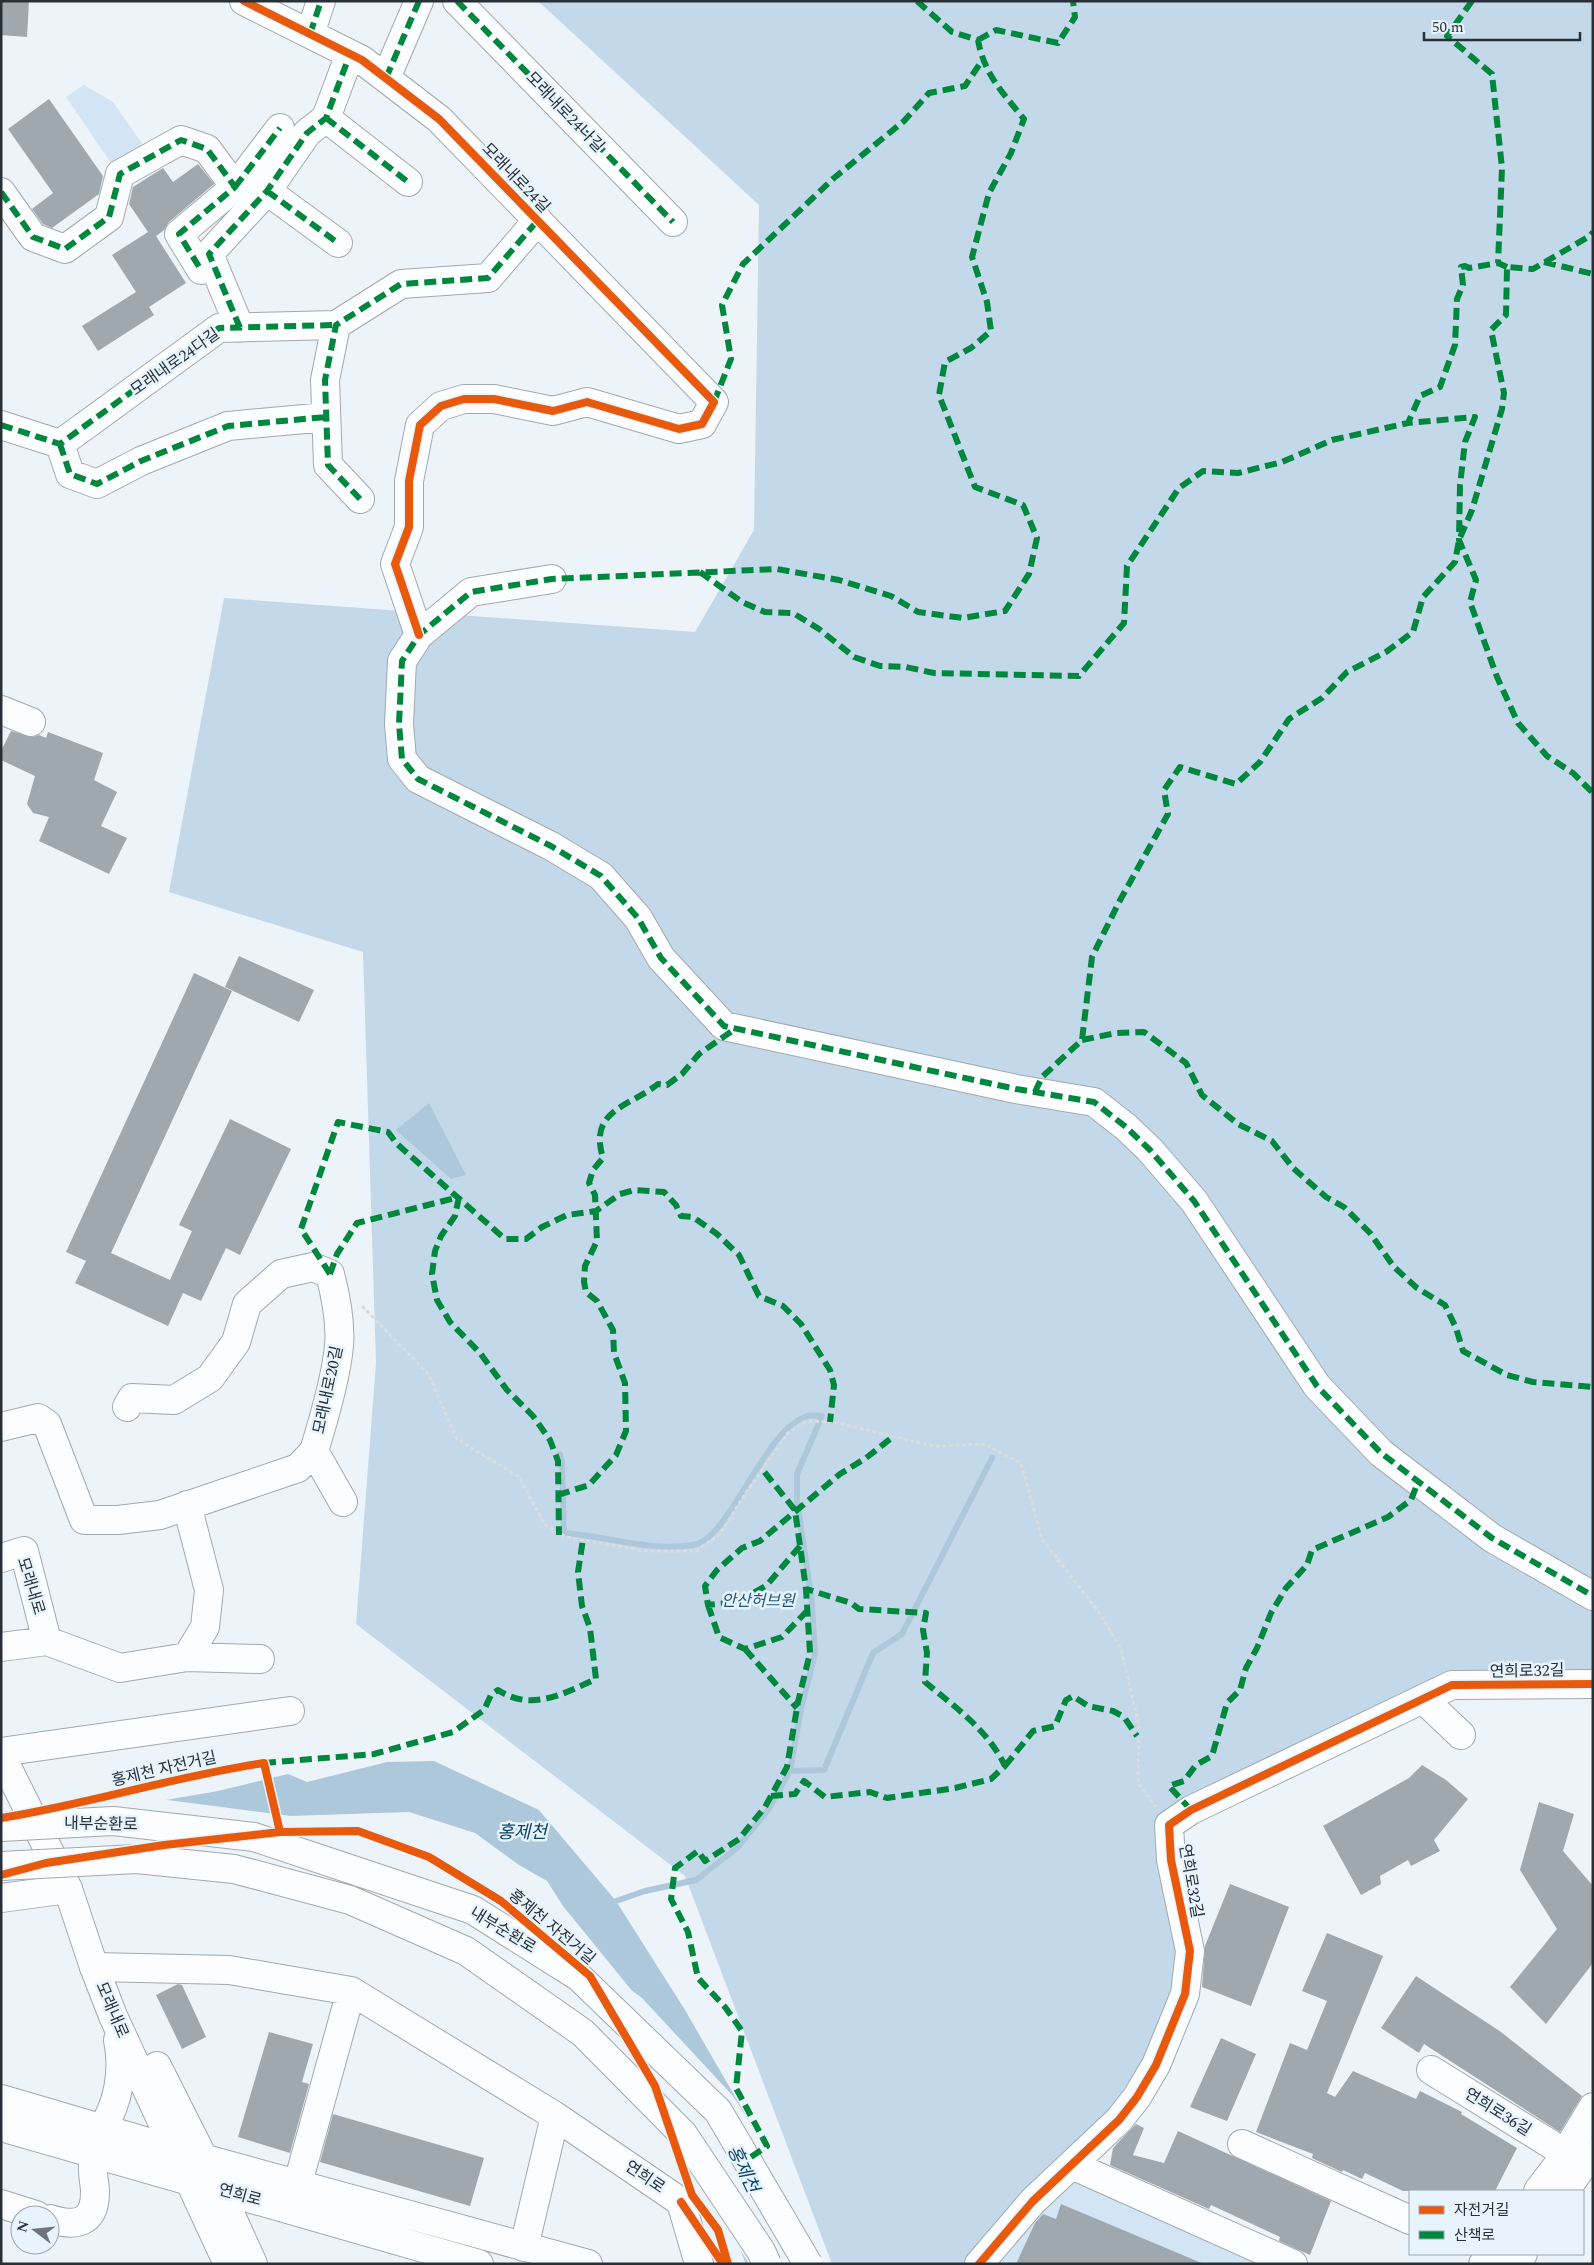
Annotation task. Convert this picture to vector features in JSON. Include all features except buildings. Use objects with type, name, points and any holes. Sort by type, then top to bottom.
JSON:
[{"type":"main road","name":"모래내로24길","points":[[244,1],[362,60],[439,119],[714,402],[702,424],[679,429],[588,402],[553,411],[494,399],[464,399],[440,406],[420,425],[409,480],[409,527],[395,564],[419,635]]},
{"type":"main road","points":[[310,34],[321,1]]},
{"type":"main road","points":[[386,78],[419,1]]},
{"type":"main road","name":"모래내로24나길","points":[[457,1],[673,222]]},
{"type":"main road","points":[[240,328],[209,254],[268,191],[307,133],[326,118],[350,54]]},
{"type":"main road","points":[[326,118],[408,182]]},
{"type":"main road","points":[[201,270],[179,234],[235,187],[280,128]]},
{"type":"main road","points":[[1,192],[33,237],[65,249],[109,217],[120,174],[181,140],[207,149],[235,187]]},
{"type":"main road","points":[[268,191],[338,243]]},
{"type":"main road","points":[[360,499],[328,465],[325,380],[336,325],[401,284],[488,278],[538,220]]},
{"type":"main road","name":"모래내로24다길","points":[[60,444],[219,328],[336,325]]},
{"type":"main road","points":[[1,425],[60,444],[70,474],[97,484],[141,461],[228,426],[326,417]]},
{"type":"main road","points":[[552,579],[471,592],[419,635],[402,662],[399,724],[402,759],[418,779],[551,846],[601,876],[638,918],[662,958],[724,1026],[1006,1087],[1094,1102],[1126,1127],[1150,1150],[1194,1201],[1271,1320],[1317,1386],[1381,1453],[1492,1538],[1593,1596]]},
{"type":"main road","points":[[1,710],[31,722]]},
{"type":"main road","name":"모래내로20길","points":[[1,1427],[38,1418],[47,1424],[84,1520],[118,1520],[160,1515],[248,1487],[298,1468],[314,1451],[339,1346],[337,1304],[330,1274],[313,1267],[281,1274],[247,1304],[236,1342],[210,1378],[174,1400],[132,1398],[127,1407]]},
{"type":"main road","name":"모래내로20길","points":[[314,1451],[343,1502]]},
{"type":"main road","points":[[187,1506],[209,1590],[206,1627],[187,1657]]},
{"type":"main road","name":"모래내로","points":[[1,1558],[24,1551],[47,1641]]},
{"type":"main road","points":[[1,1647],[47,1641],[120,1668],[187,1657],[260,1659]]},
{"type":"main road","name":"연희로32길","points":[[979,2264],[1033,2201],[1119,2120],[1137,2097],[1156,2065],[1185,1994],[1190,1951],[1171,1860],[1169,1825],[1191,1810],[1452,1685],[1593,1684]]},
{"type":"main road","points":[[1423,1700],[1461,1735]]},
{"type":"main road","name":"모래내로","points":[[233,2263],[189,2181],[114,2016],[94,1967],[66,1885],[1,1754],[290,1711]]},
{"type":"main road","name":"내부순환로","points":[[1,1827],[113,1820],[254,1837],[473,1910],[579,1977],[718,2111],[808,2264]]},
{"type":"main road","points":[[1,1866],[137,1859],[234,1869],[350,1900],[466,1951],[583,2033],[682,2134],[761,2251],[766,2264]]},
{"type":"main road","points":[[1,1898],[66,1885]]},
{"type":"main road","name":"모래내로","points":[[94,1967],[123,1997],[219,2189],[233,2263]]},
{"type":"main road","name":"연희로","points":[[94,1967],[229,1970],[351,1992],[555,2116],[681,2202],[699,2264]]},
{"type":"main road","points":[[298,2183],[351,1992]]},
{"type":"main road","points":[[60,2223],[76,2224],[84,2220],[89,2214],[95,2198],[93,2166],[103,2127],[111,2114],[117,2096],[121,2066],[114,2016]]},
{"type":"main road","name":"연희로36길","points":[[1431,2070],[1565,2153]]},
{"type":"main road","name":"연희로","points":[[1,2099],[103,2127],[202,2158],[588,2264]]},
{"type":"main road","points":[[1539,2190],[1565,2153],[1593,2107]]},
{"type":"main road","points":[[524,2247],[555,2116]]},
{"type":"main road","name":"연희로","points":[[1,2127],[480,2264]]},
{"type":"main road","points":[[1242,2144],[1409,2220]]},
{"type":"main road","points":[[1566,2190],[1593,2151]]},
{"type":"main road","points":[[1072,2165],[1293,2264]]},
{"type":"path","points":[[356,1301],[429,1375],[456,1439],[519,1477],[545,1525],[566,1538],[646,1551],[696,1551],[720,1534],[747,1491],[788,1433],[807,1421],[830,1422],[934,1446],[985,1444],[1021,1462],[1042,1539],[1099,1612],[1121,1649],[1139,1725],[1138,1783],[1169,1825]]},
{"type":"shaded area","points":[[84,85],[113,102],[143,145],[113,166],[66,97]]},
{"type":"shaded area","points":[[1082,2175],[1270,2264],[995,2264],[1040,2202]]},
{"type":"green space","name":"안산허브원","points":[[538,1],[1593,1],[1593,1684],[1451,1685],[1169,1825],[1190,1951],[1156,2065],[979,2264],[832,2264],[685,1876],[356,1624],[376,1363],[363,952],[169,892],[224,598],[695,632],[754,530],[759,205]]},
{"type":"water","points":[[429,1103],[466,1175],[451,1179],[396,1130]]},
{"type":"water","name":"홍제천","points":[[434,1761],[539,1810],[616,1901],[685,2010],[771,2159],[814,2264],[746,2264],[730,2224],[721,2190],[646,2008],[563,1906],[547,1881],[519,1865],[475,1833],[409,1812],[289,1816],[160,1801],[218,1791],[288,1774],[307,1782],[387,1762]]},
{"type":"pier","points":[[160,1799],[305,1818],[290,1819],[174,1842],[54,1854],[1,1865],[1,1820]]},
{"type":"pier","points":[[623,1984],[642,1998],[733,2096],[773,2158],[817,2264],[749,2264],[732,2237],[711,2170],[644,2010]]},
{"type":"waterway","points":[[560,1454],[562,1463],[564,1533],[644,1545],[677,1547],[693,1545],[707,1539],[720,1525],[776,1441],[791,1425],[807,1416],[822,1416],[797,1474],[797,1500],[812,1603],[815,1654],[801,1709],[790,1771],[768,1810],[737,1848],[696,1880],[645,1891],[616,1901]]},
{"type":"waterway","points":[[790,1771],[824,1770],[873,1653],[902,1634],[992,1458]]},
{"type":"marked path","points":[[310,34],[321,1]]},
{"type":"marked path","points":[[386,78],[419,1]]},
{"type":"marked path","points":[[457,1],[673,222]]},
{"type":"marked path","points":[[917,1],[952,32],[978,40],[985,63],[995,83],[1024,119],[1011,153],[989,193],[972,257],[987,302],[991,331],[971,348],[945,362],[939,395],[975,487],[1023,505],[1037,538],[1029,574],[1005,611],[963,618],[918,612],[891,596],[839,580],[777,569],[552,579],[471,592],[419,635],[402,661],[399,724],[402,759],[418,779],[551,846],[601,876],[638,918],[661,958],[724,1026],[1016,1089],[1094,1102],[1126,1127],[1150,1150],[1194,1201],[1317,1386],[1381,1453],[1492,1538],[1593,1596]]},
{"type":"marked path","points":[[978,40],[996,30],[1058,43],[1075,17],[1073,1]]},
{"type":"marked path","points":[[1472,1],[1447,36],[1492,74],[1502,168],[1498,263]]},
{"type":"marked path","points":[[240,328],[209,254],[267,191],[307,133],[326,118],[350,54]]},
{"type":"marked path","points":[[714,402],[731,359],[722,305],[743,264],[834,178],[904,121],[929,93],[965,86],[983,59]]},
{"type":"marked path","points":[[326,118],[408,182]]},
{"type":"marked path","points":[[235,187],[280,128]]},
{"type":"marked path","points":[[1,192],[33,237],[65,249],[109,217],[120,174],[181,140],[207,149],[235,187],[179,234],[201,270]]},
{"type":"marked path","points":[[267,191],[338,243]]},
{"type":"marked path","points":[[360,499],[328,465],[325,380],[336,325],[401,284],[488,278],[538,220]]},
{"type":"marked path","points":[[1035,1092],[1042,1077],[1082,1040],[1092,957],[1119,902],[1168,814],[1164,790],[1180,767],[1236,784],[1260,762],[1289,719],[1322,698],[1347,672],[1386,652],[1413,632],[1423,597],[1455,562],[1459,540],[1472,510],[1502,409],[1504,393],[1491,330],[1506,315],[1507,267],[1533,269],[1590,236],[1593,232]]},
{"type":"marked path","points":[[1544,262],[1593,274]]},
{"type":"marked path","points":[[1507,267],[1498,263],[1469,268],[1461,267],[1463,285],[1457,299],[1455,345],[1440,387],[1420,396],[1408,423],[1475,417],[1465,442],[1460,485],[1459,540],[1476,580],[1470,602],[1497,677],[1518,723],[1547,756],[1573,773],[1593,793]]},
{"type":"marked path","points":[[1,425],[60,444],[219,328],[336,325]]},
{"type":"marked path","points":[[60,444],[70,474],[97,484],[141,461],[228,426],[326,417]]},
{"type":"marked path","points":[[700,572],[742,602],[765,612],[793,613],[819,629],[854,657],[880,666],[906,667],[934,673],[1079,676],[1124,623],[1127,566],[1179,488],[1203,471],[1238,473],[1282,462],[1332,440],[1408,423]]},
{"type":"marked path","points":[[558,1495],[589,1485],[616,1455],[626,1431],[625,1383],[614,1353],[613,1330],[597,1301],[586,1292],[584,1282],[585,1266],[597,1241],[595,1195],[589,1183],[593,1170],[603,1158],[600,1142],[601,1129],[614,1112],[658,1084],[667,1085],[682,1074],[699,1054],[735,1029]]},
{"type":"marked path","points":[[1082,1040],[1116,1033],[1144,1032],[1186,1063],[1202,1095],[1238,1124],[1272,1141],[1293,1168],[1326,1197],[1344,1207],[1370,1233],[1394,1267],[1417,1288],[1445,1305],[1456,1328],[1463,1351],[1507,1375],[1533,1382],[1593,1387]]},
{"type":"marked path","points":[[330,1274],[301,1229],[338,1122],[388,1132],[397,1144],[505,1239],[526,1239],[542,1227],[567,1215],[596,1211],[620,1194],[635,1190],[664,1192],[676,1205],[681,1216],[693,1217],[717,1234],[739,1255],[759,1296],[783,1306],[801,1324],[830,1370],[834,1385],[830,1422]]},
{"type":"marked path","points":[[459,1197],[455,1216],[441,1236],[435,1251],[432,1274],[437,1300],[450,1322],[480,1353],[507,1390],[533,1416],[550,1440],[558,1461],[559,1535]]},
{"type":"marked path","points":[[330,1274],[337,1254],[357,1223],[459,1197]]},
{"type":"marked path","points":[[800,1546],[767,1585],[738,1602],[708,1605],[705,1586],[717,1570],[742,1548],[760,1541],[840,1474],[866,1458],[894,1436]]},
{"type":"marked path","points":[[751,2157],[767,2146],[736,2088],[742,2031],[725,2007],[698,1978],[688,1932],[671,1899],[675,1868],[698,1851],[705,1861],[739,1839],[765,1807],[787,1767],[798,1702],[810,1653],[806,1589],[795,1510],[762,1469]]},
{"type":"marked path","points":[[1191,1810],[1169,1786],[1184,1781],[1196,1765],[1212,1756],[1227,1703],[1240,1690],[1246,1668],[1257,1648],[1271,1613],[1286,1588],[1307,1565],[1312,1550],[1388,1517],[1411,1500],[1418,1482]]},
{"type":"marked path","points":[[264,1763],[374,1754],[453,1732],[484,1710],[491,1695],[498,1690],[523,1700],[535,1700],[559,1695],[596,1679],[590,1628],[582,1606],[578,1572],[583,1539]]},
{"type":"marked path","points":[[771,1796],[795,1794],[804,1781],[825,1797],[870,1792],[887,1798],[955,1788],[991,1779],[1005,1766],[990,1741],[980,1730],[925,1682],[927,1653],[923,1630],[926,1613],[859,1609],[851,1603],[806,1589]]},
{"type":"marked path","points":[[708,1605],[719,1637],[745,1649],[782,1637],[807,1611]]},
{"type":"marked path","points":[[745,1649],[797,1708]]},
{"type":"marked path","points":[[1005,1766],[1033,1731],[1055,1726],[1066,1700],[1073,1696],[1088,1706],[1113,1711],[1124,1717],[1137,1736]]},
{"type":"cycle path","points":[[244,1],[362,60],[439,119],[714,402],[702,424],[679,429],[587,402],[553,411],[494,399],[464,399],[441,406],[420,425],[409,481],[409,527],[395,564],[419,635]]},
{"type":"cycle path","points":[[979,2264],[1033,2201],[1119,2120],[1137,2097],[1156,2065],[1185,1994],[1190,1951],[1171,1860],[1169,1825],[1191,1810],[1452,1685],[1593,1684]]},
{"type":"cycle path","name":"홍제천 자전거길","points":[[1,1818],[198,1775],[264,1763],[280,1832]]},
{"type":"cycle path","name":"홍제천 자전거길","points":[[1,1875],[46,1863],[164,1845],[280,1832],[358,1831],[429,1857],[501,1901],[590,1976],[655,2086],[692,2195],[718,2230],[728,2264]]},
{"type":"cycle path","points":[[681,2202],[723,2264]]}]
